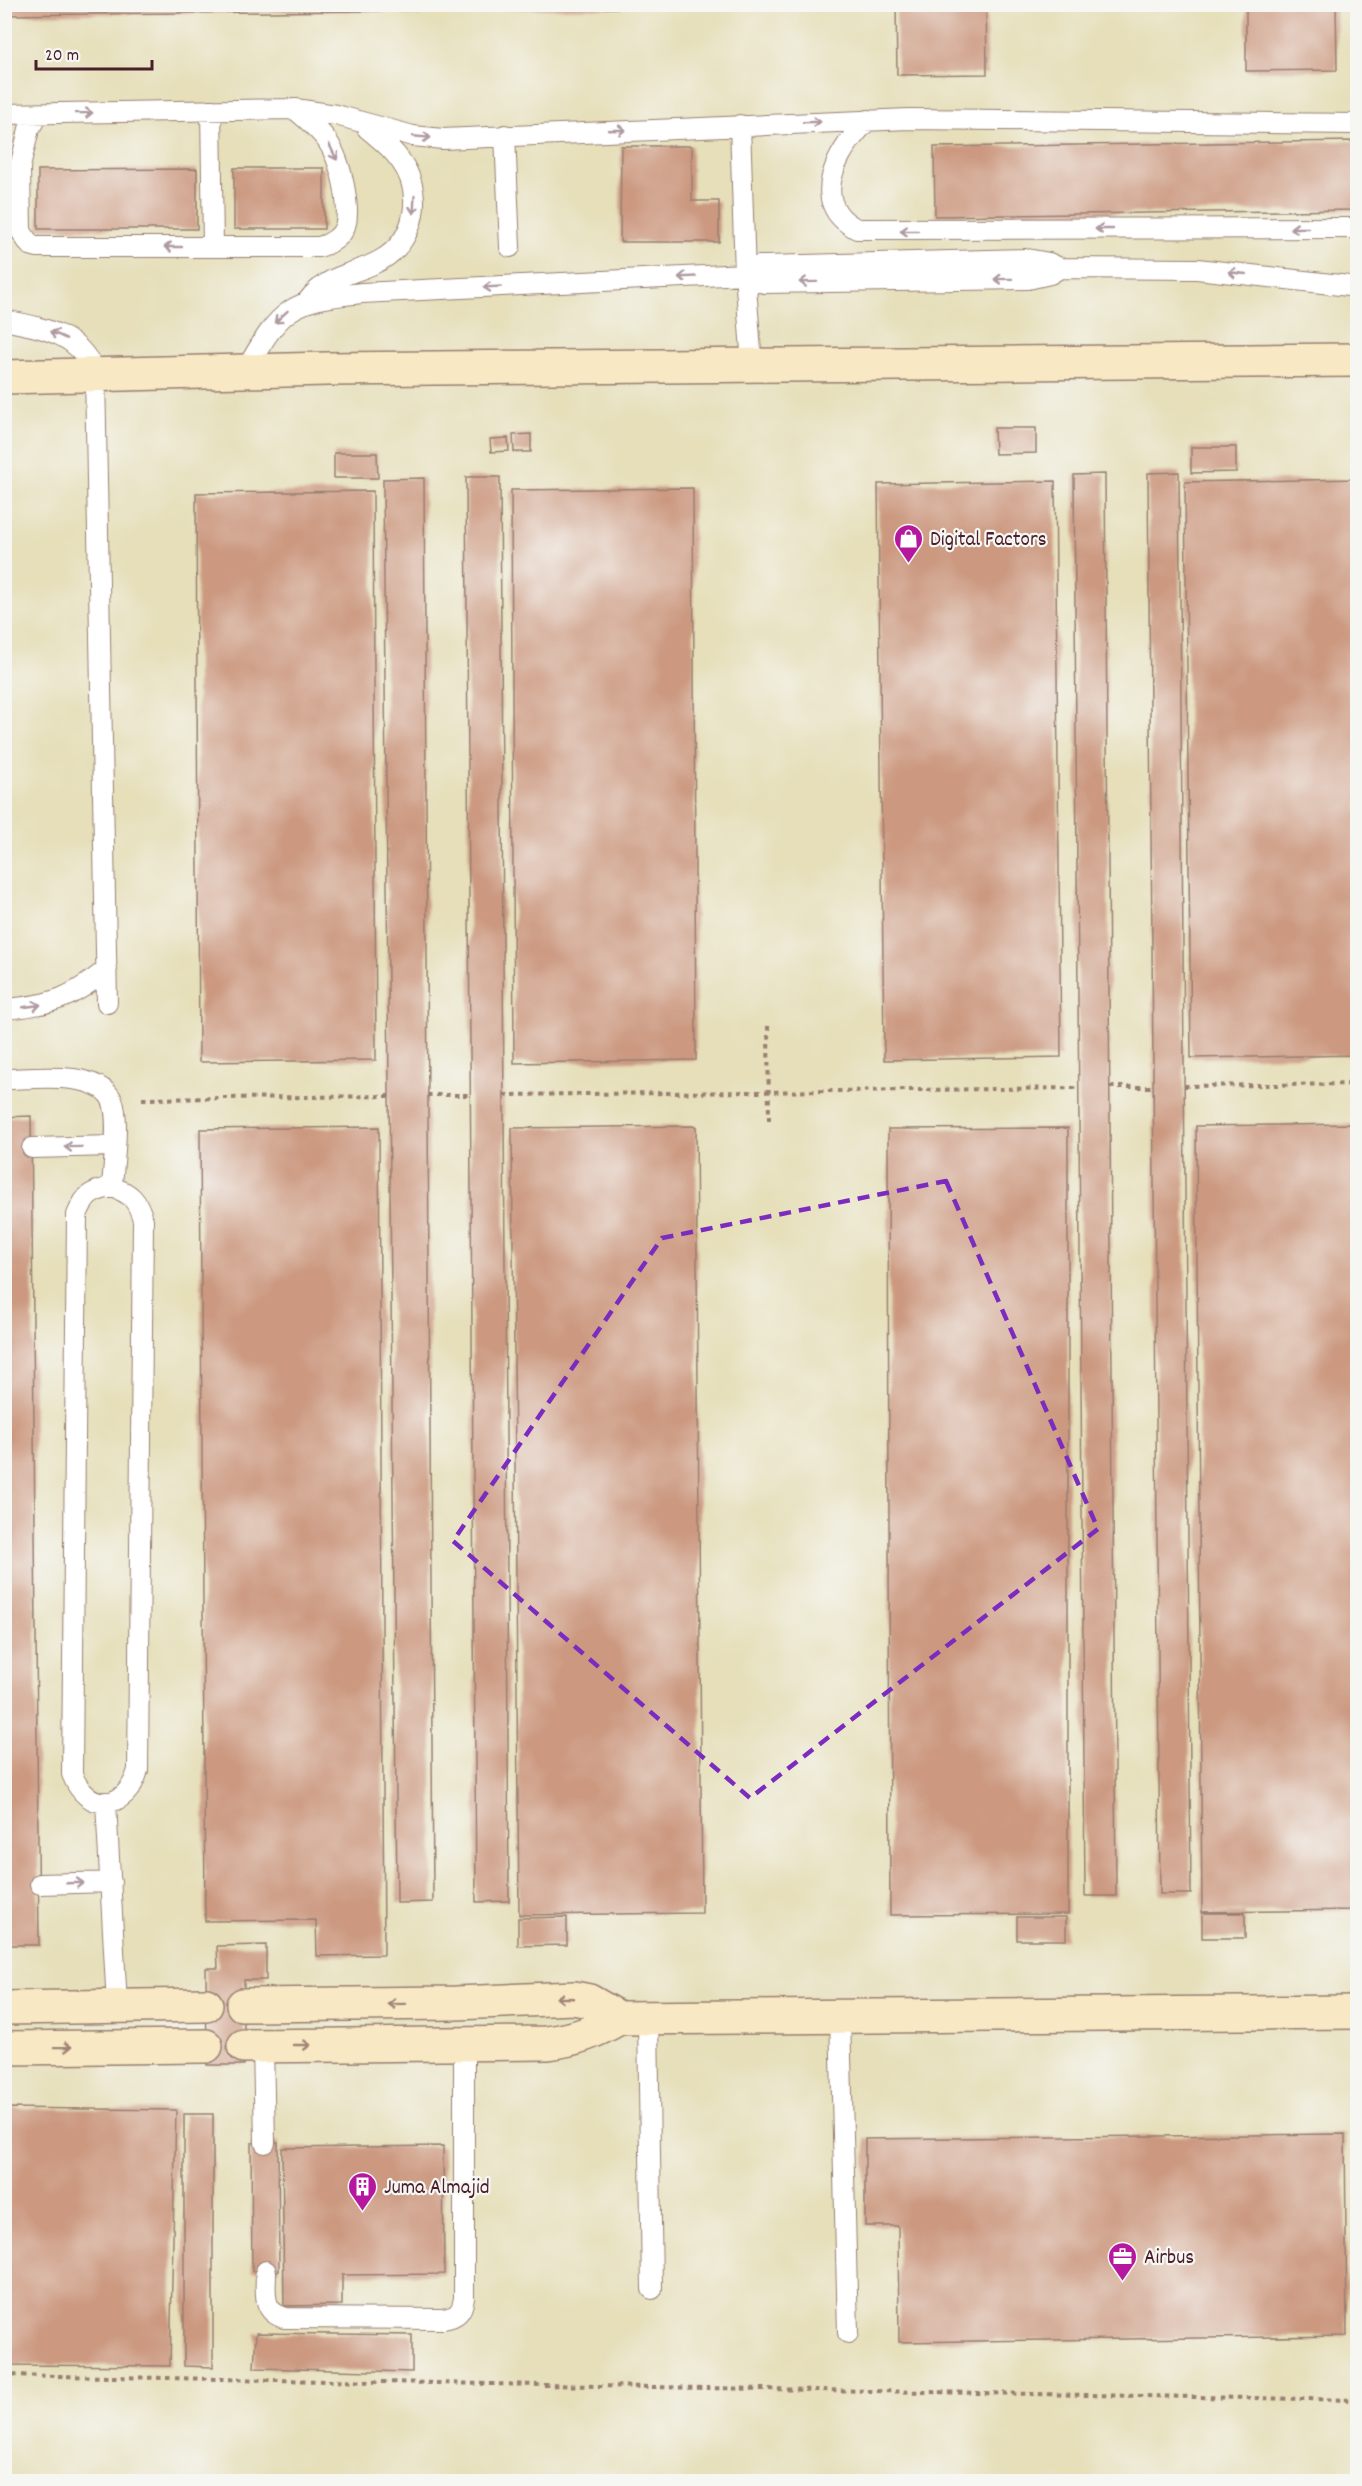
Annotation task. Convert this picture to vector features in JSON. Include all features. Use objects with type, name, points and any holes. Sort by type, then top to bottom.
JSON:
[{"type":"street","points":[[4,377],[246,370],[1358,360]]},
{"type":"street","points":[[243,2005],[456,2003],[566,1998],[589,2001],[634,2018]]},
{"type":"street","points":[[4,2008],[206,2006]]},
{"type":"street","points":[[117,2007],[119,2047]]},
{"type":"street","points":[[253,2046],[563,2042],[634,2018],[1358,2012]]},
{"type":"street","points":[[4,2048],[206,2046]]},
{"type":"lane","points":[[38,114],[29,129],[20,167],[21,231],[30,245],[37,247],[319,247],[329,244],[346,227],[349,215],[342,171],[327,141],[295,109]]},
{"type":"lane","points":[[4,114],[295,109],[327,113],[413,136],[443,139],[868,120],[1358,124]]},
{"type":"lane","points":[[211,110],[213,247]]},
{"type":"lane","points":[[868,120],[842,151],[834,169],[830,188],[830,201],[836,214],[845,223],[857,229],[1358,228]]},
{"type":"lane","points":[[307,302],[315,291],[331,279],[367,266],[395,249],[405,238],[412,223],[416,206],[410,176],[391,148],[363,124]]},
{"type":"lane","points":[[740,125],[745,274],[752,364]]},
{"type":"lane","points":[[505,135],[510,247]]},
{"type":"lane","points":[[246,370],[275,322],[288,310],[307,302],[362,293],[745,274],[759,266],[1015,259],[1038,261],[1060,268],[1197,269],[1358,286]]},
{"type":"lane","points":[[4,320],[36,327],[69,341],[89,358],[95,374],[107,1003]]},
{"type":"lane","points":[[4,1009],[37,1006],[59,1000],[85,987],[107,969]]},
{"type":"lane","points":[[4,1079],[87,1080],[101,1088],[112,1099],[115,1118],[112,1187]]},
{"type":"lane","points":[[32,1148],[114,1146]]},
{"type":"lane","points":[[112,1187],[128,1192],[139,1205],[143,1221],[138,1770],[134,1785],[122,1798],[106,1802],[91,1799],[78,1789],[72,1774],[77,1215],[83,1200],[96,1190],[112,1187]]},
{"type":"lane","points":[[106,1802],[117,2007]]},
{"type":"lane","points":[[40,1884],[111,1882]]},
{"type":"lane","points":[[840,2016],[848,2333]]},
{"type":"lane","points":[[634,2018],[652,2289]]},
{"type":"lane","points":[[266,2271],[268,2307],[275,2315],[285,2318],[443,2319],[454,2317],[462,2309],[464,2298],[464,2044]]},
{"type":"lane","points":[[253,2046],[264,2142]]},
{"type":"path","points":[[768,1026],[769,1121]]},
{"type":"path","points":[[1184,1086],[1358,1084]]},
{"type":"path","points":[[1110,1087],[1154,1087]]},
{"type":"path","points":[[504,1095],[1078,1088]]},
{"type":"path","points":[[427,1095],[470,1095]]},
{"type":"path","points":[[112,1099],[389,1096]]},
{"type":"path","points":[[4,2376],[1358,2400]]},
{"type":"highlighted area","points":[[946,1181],[1098,1529],[750,1798],[453,1541],[662,1238]]},
{"type":"building","points":[[4,4],[620,4],[620,8],[4,15]]},
{"type":"building","points":[[896,4],[986,4],[987,74],[897,75]]},
{"type":"building","points":[[1246,4],[1336,4],[1337,70],[1246,71]]},
{"type":"building","points":[[1358,141],[1358,210],[935,216],[934,147]]},
{"type":"building","points":[[621,146],[692,146],[692,201],[719,201],[719,242],[620,242]]},
{"type":"building","points":[[234,168],[324,168],[324,229],[234,229]]},
{"type":"building","points":[[197,169],[197,229],[38,229],[38,170]]},
{"type":"building","points":[[994,428],[1036,428],[1036,453],[995,454]]},
{"type":"building","points":[[531,434],[531,452],[514,452],[513,435]]},
{"type":"building","points":[[508,438],[509,451],[491,452],[490,439]]},
{"type":"building","points":[[1191,447],[1236,447],[1236,472],[1191,473]]},
{"type":"building","points":[[334,453],[377,453],[378,478],[334,478]]},
{"type":"building","points":[[1179,472],[1191,1894],[1160,1894],[1148,473]]},
{"type":"building","points":[[1105,474],[1116,1896],[1085,1896],[1074,475]]},
{"type":"building","points":[[466,477],[500,477],[509,1901],[476,1902]]},
{"type":"building","points":[[424,478],[433,1902],[397,1903],[383,479]]},
{"type":"building","points":[[1358,479],[1358,1055],[1191,1058],[1185,482]]},
{"type":"building","points":[[1055,481],[1061,1057],[884,1060],[878,484]]},
{"type":"building","points":[[693,488],[696,1060],[514,1063],[511,490]]},
{"type":"building","points":[[373,491],[376,1060],[199,1062],[196,493]]},
{"type":"building","points":[[31,1116],[39,1945],[4,1945],[4,1117]]},
{"type":"building","points":[[1358,1124],[1358,1910],[1202,1912],[1196,1126]]},
{"type":"building","points":[[696,1126],[702,1913],[519,1915],[512,1128]]},
{"type":"building","points":[[379,1127],[384,1955],[317,1956],[316,1920],[205,1921],[200,1129]]},
{"type":"building","points":[[1068,1128],[1068,1914],[890,1915],[888,1129]]},
{"type":"building","points":[[1202,1913],[1245,1913],[1245,1938],[1202,1938]]},
{"type":"building","points":[[567,1917],[567,1945],[518,1946],[518,1918]]},
{"type":"building","points":[[1017,1917],[1066,1917],[1066,1940],[1017,1940]]},
{"type":"building","points":[[266,1945],[266,1980],[244,1980],[244,2065],[207,2065],[206,1968],[218,1968],[217,1946]]},
{"type":"building","points":[[4,2108],[176,2110],[170,2366],[4,2365]]},
{"type":"building","points":[[184,2114],[213,2114],[213,2367],[184,2366]]},
{"type":"building","name":"Airbus","points":[[1345,2134],[1347,2336],[899,2342],[898,2226],[865,2226],[865,2139]]},
{"type":"building","points":[[278,2142],[279,2271],[252,2271],[251,2143]]},
{"type":"building","name":"Juma Almajid","points":[[443,2146],[444,2274],[342,2275],[342,2305],[284,2306],[282,2148]]},
{"type":"building","points":[[256,2333],[412,2335],[412,2372],[254,2368]]},
{"type":"place","name":"Digital Factors","points":[[909,564]]},
{"type":"place","name":"Juma Almajid","points":[[363,2212]]},
{"type":"place","name":"Airbus","points":[[1123,2282]]}]
